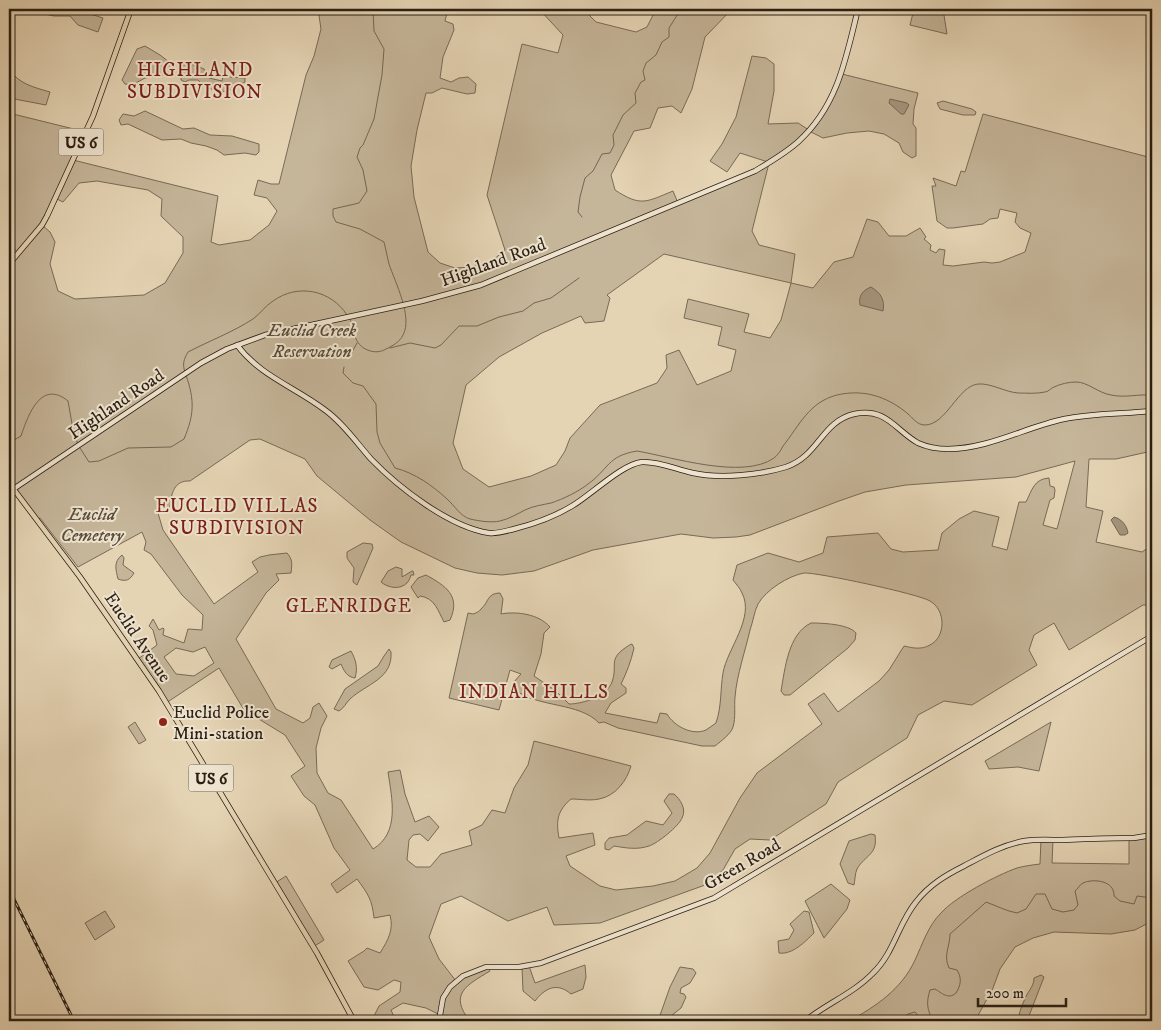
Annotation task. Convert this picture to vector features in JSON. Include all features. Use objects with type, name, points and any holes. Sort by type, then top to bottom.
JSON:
[{"type":"main road","name":"US 6","points":[[9,264],[48,216],[93,116],[131,9]]},
{"type":"main road","name":"Euclid Avenue","points":[[9,483],[11,491],[80,577],[159,691],[317,953],[354,1021]]},
{"type":"street","name":"Highland Road","points":[[11,491],[201,362],[237,345],[265,335],[422,301],[481,285],[747,175],[777,158],[809,131],[834,94],[842,74],[858,9]]},
{"type":"street","points":[[237,345],[251,362],[325,410],[394,481],[410,494],[450,519],[491,533],[504,532],[534,524],[573,506],[625,469],[643,462],[706,476],[740,475],[783,468],[802,459],[814,449],[828,428],[834,423],[841,418],[854,414],[877,415],[889,420],[920,444],[934,448],[949,449],[987,442],[1063,419],[1152,411]]},
{"type":"street","name":"Green Road","points":[[439,1021],[443,998],[450,987],[463,976],[486,967],[519,967],[541,962],[714,898],[1152,636]]},
{"type":"street","points":[[805,1021],[856,988],[873,973],[886,958],[903,920],[914,903],[934,884],[994,850],[1025,841],[1134,838],[1152,835]]},
{"type":"green space","points":[[9,9],[75,9],[103,18],[98,32],[78,25],[70,16],[54,16],[26,10]]},
{"type":"green space","points":[[318,9],[448,9],[445,21],[453,24],[454,30],[443,57],[440,78],[451,82],[459,78],[468,77],[476,84],[475,93],[467,94],[442,88],[432,93],[426,93],[411,166],[414,197],[428,252],[440,263],[455,268],[471,267],[492,261],[505,250],[487,195],[522,44],[558,53],[563,35],[539,9],[583,9],[596,22],[636,32],[647,27],[656,9],[732,9],[705,37],[692,89],[681,113],[672,106],[658,108],[650,128],[634,131],[611,175],[615,190],[638,201],[650,200],[673,191],[678,203],[755,171],[768,162],[740,153],[727,172],[710,161],[722,144],[736,117],[752,56],[766,58],[774,64],[774,91],[768,124],[798,123],[809,130],[821,115],[842,74],[918,93],[913,124],[916,128],[916,156],[912,158],[903,152],[899,143],[884,134],[869,131],[823,138],[809,131],[769,163],[752,231],[759,245],[795,254],[791,283],[813,288],[834,262],[853,257],[867,219],[878,222],[889,236],[906,236],[920,228],[926,237],[924,239],[931,245],[930,250],[936,253],[939,249],[945,250],[943,265],[953,266],[1000,262],[1025,252],[1031,233],[1020,228],[1015,222],[1017,213],[1000,209],[998,218],[990,219],[983,224],[953,228],[947,228],[937,221],[932,186],[936,186],[933,178],[956,186],[961,171],[965,172],[983,114],[1152,158],[1152,451],[1116,459],[1089,459],[1086,507],[1103,511],[1096,542],[1142,552],[1152,545],[1152,605],[1143,605],[1069,650],[1054,623],[1034,635],[1029,650],[1037,665],[972,705],[944,701],[918,715],[907,738],[838,782],[826,804],[770,840],[750,839],[735,849],[723,870],[705,885],[600,923],[554,925],[547,907],[508,921],[461,896],[441,904],[429,937],[439,959],[456,981],[488,967],[490,971],[463,991],[461,1004],[470,1021],[439,1021],[440,1015],[426,1008],[403,1003],[391,1010],[396,1021],[377,1021],[374,1016],[379,1006],[400,992],[401,982],[394,980],[378,990],[364,987],[348,961],[367,948],[380,953],[391,930],[390,915],[374,918],[369,897],[357,879],[337,893],[331,884],[350,870],[334,848],[315,805],[304,796],[291,776],[305,766],[285,735],[244,710],[219,668],[166,703],[138,659],[157,645],[153,630],[149,626],[153,619],[159,630],[164,629],[163,635],[184,643],[188,629],[202,630],[203,615],[182,595],[151,554],[144,550],[146,542],[142,532],[78,567],[40,518],[37,520],[9,483],[9,264],[18,253],[9,243],[9,113],[86,132],[73,160],[218,196],[211,242],[219,245],[250,240],[269,225],[277,211],[267,198],[254,195],[258,180],[279,184],[306,75],[314,56],[321,29]],"holes":[[[97,181],[148,190],[162,199],[161,216],[183,237],[183,253],[165,283],[144,295],[75,299],[58,291],[50,264],[55,242],[50,232],[42,225],[55,198],[63,202],[79,183]],[[664,254],[791,283],[781,320],[770,338],[744,332],[749,314],[688,299],[684,318],[722,327],[718,345],[736,350],[731,371],[697,385],[679,350],[666,355],[667,368],[657,383],[600,405],[570,438],[565,451],[556,465],[531,476],[489,487],[463,469],[453,443],[466,385],[499,357],[542,333],[581,316],[585,323],[604,321],[610,298],[607,295]],[[260,439],[305,459],[317,476],[370,520],[401,542],[455,568],[477,573],[502,575],[534,571],[593,550],[681,534],[713,538],[750,535],[865,492],[906,485],[1016,477],[1075,461],[1057,529],[1043,525],[1050,500],[1054,498],[1055,490],[1054,487],[1050,486],[1049,478],[1040,480],[1034,486],[1026,502],[1019,502],[1007,550],[992,546],[999,517],[974,511],[959,519],[942,533],[938,550],[903,552],[891,549],[878,533],[827,537],[823,553],[799,562],[768,553],[737,565],[733,580],[742,593],[745,603],[743,623],[725,664],[716,723],[701,732],[684,729],[667,714],[660,713],[657,723],[605,713],[611,703],[626,693],[626,688],[621,684],[633,653],[634,648],[632,644],[617,656],[612,682],[605,691],[587,701],[569,704],[556,691],[534,676],[541,654],[544,633],[550,627],[540,619],[527,614],[501,614],[503,599],[500,593],[490,596],[478,612],[468,613],[449,698],[499,710],[510,670],[521,674],[513,683],[515,690],[535,700],[570,708],[591,716],[599,723],[604,722],[618,728],[702,746],[715,746],[728,735],[733,727],[737,680],[758,604],[778,584],[804,573],[827,576],[922,598],[930,601],[939,611],[942,623],[939,636],[935,641],[923,648],[904,646],[889,670],[879,681],[838,712],[824,693],[808,704],[822,724],[757,773],[740,798],[710,853],[697,868],[675,881],[653,886],[616,890],[600,886],[570,866],[566,856],[595,845],[593,833],[559,838],[558,821],[560,812],[571,799],[589,800],[611,795],[624,782],[631,766],[534,741],[528,765],[514,788],[505,813],[492,810],[482,825],[469,831],[472,845],[441,854],[430,867],[416,867],[407,860],[409,840],[413,835],[420,834],[428,841],[439,827],[429,816],[415,822],[405,794],[400,770],[388,772],[392,804],[391,825],[382,842],[373,849],[341,800],[328,793],[317,773],[316,748],[321,728],[327,716],[319,703],[313,707],[310,718],[303,723],[276,709],[236,639],[266,593],[279,580],[276,574],[291,573],[292,562],[289,556],[287,553],[269,555],[260,557],[252,562],[258,572],[214,604],[163,530],[158,513],[170,507],[171,497],[177,485],[190,481],[250,440]],[[205,647],[214,663],[194,676],[176,674],[164,657],[176,648],[193,652]]]},
{"type":"green space","points":[[914,9],[943,9],[947,34],[910,25]]},
{"type":"green space","points":[[145,46],[173,65],[174,71],[169,74],[145,78],[132,85],[125,84],[122,80],[137,49]]},
{"type":"green space","points":[[191,64],[204,69],[209,78],[222,81],[224,72],[230,77],[245,78],[245,82],[227,92],[206,88],[198,80],[185,82],[181,80],[182,65]]},
{"type":"green space","points":[[9,69],[22,82],[50,92],[46,105],[9,98]]},
{"type":"green space","points":[[943,101],[972,109],[976,112],[975,115],[963,115],[940,109],[937,103]]},
{"type":"green space","points":[[145,111],[183,129],[194,128],[210,135],[232,136],[259,144],[259,152],[256,155],[245,153],[224,155],[206,146],[181,139],[162,140],[128,124],[121,125],[119,120],[123,114],[134,116]]},
{"type":"green space","points":[[363,543],[372,544],[373,548],[357,585],[353,582],[354,568],[347,558],[347,552]]},
{"type":"green space","points":[[122,555],[124,558],[123,565],[134,573],[126,580],[118,579],[116,569],[117,560]]},
{"type":"green space","points":[[396,567],[402,569],[402,577],[412,571],[414,575],[411,575],[408,582],[401,587],[390,587],[381,582],[388,571]]},
{"type":"green space","points":[[426,575],[440,583],[453,598],[453,612],[450,620],[444,622],[433,602],[425,597],[420,596],[418,598],[411,587],[418,578]]},
{"type":"green space","points":[[811,623],[848,628],[856,633],[855,640],[848,648],[790,695],[784,695],[781,691],[786,663],[792,644],[803,628]]},
{"type":"green space","points":[[389,649],[391,652],[390,661],[388,669],[383,675],[350,699],[341,710],[334,709],[345,689],[378,666]]},
{"type":"green space","points":[[351,651],[356,664],[355,678],[348,675],[341,664],[332,669],[329,667],[332,660]]},
{"type":"green space","points":[[135,722],[146,740],[139,744],[128,727]]},
{"type":"green space","points":[[1051,722],[1039,771],[1018,767],[989,769],[985,761]]},
{"type":"green space","points":[[669,794],[674,794],[682,804],[684,811],[680,821],[668,834],[645,847],[614,846],[609,850],[605,849],[605,843],[609,838],[627,835],[646,821],[663,825],[672,813],[664,801]]},
{"type":"green space","points":[[871,834],[875,835],[875,847],[857,869],[854,885],[848,883],[840,864],[849,841]]},
{"type":"green space","points":[[1152,835],[1152,921],[1135,930],[1111,934],[1054,932],[1033,938],[1015,947],[1000,969],[993,988],[975,1021],[849,1021],[878,1003],[903,980],[936,918],[947,907],[977,887],[999,876],[1017,868],[1040,864],[1041,840],[1053,840],[1052,863],[1129,864],[1129,838]]},
{"type":"green space","points":[[286,876],[324,940],[313,947],[275,883]]},
{"type":"green space","points":[[831,884],[850,900],[847,909],[824,938],[805,901]]},
{"type":"green space","points":[[105,911],[115,927],[95,940],[85,923]]},
{"type":"green space","points":[[804,911],[809,912],[814,933],[793,950],[779,953],[778,941],[789,939],[794,930],[790,924]]},
{"type":"green space","points":[[585,965],[586,977],[583,989],[571,994],[561,988],[552,988],[535,1001],[523,991],[522,967],[529,966],[535,983]]},
{"type":"green space","points":[[680,967],[693,969],[696,973],[690,983],[681,988],[680,993],[686,997],[681,1008],[671,1016],[669,1021],[658,1021],[670,987]]},
{"type":"green space","points":[[1041,975],[1044,977],[1027,1021],[1018,1021],[1034,978]]},
{"type":"shaded area","points":[[890,99],[909,105],[904,114],[901,114],[889,103]]},
{"type":"shaded area","points":[[871,287],[881,297],[883,311],[860,305],[862,294]]},
{"type":"shaded area","points":[[1114,517],[1124,523],[1128,533],[1120,535],[1111,520]]},
{"type":"waterway","points":[[349,318],[357,341],[363,348],[377,352],[396,344],[406,328],[405,309],[389,264],[384,242],[360,229],[336,222],[333,216],[333,209],[359,203],[367,191],[363,170],[357,157],[374,119],[382,75],[384,49],[374,31],[373,9]]},
{"type":"waterway","points":[[582,217],[578,212],[585,178],[593,171],[602,154],[610,153],[614,145],[613,135],[623,115],[636,103],[635,93],[641,82],[645,80],[643,71],[646,63],[656,55],[662,42],[669,37],[669,28],[681,9]]},
{"type":"waterway","points":[[390,348],[410,343],[435,348],[441,345],[459,326],[477,326],[499,317],[523,311],[534,303],[551,298],[579,278]]},
{"type":"waterway","points":[[185,372],[184,362],[188,352],[245,324],[256,317],[270,303],[283,295],[303,291],[323,295],[340,306],[347,315]]},
{"type":"waterway","points":[[350,356],[357,343]]},
{"type":"waterway","points":[[344,367],[343,373],[353,383],[363,386],[376,404],[377,432],[380,443],[395,468],[410,473],[430,485],[466,518],[489,522],[503,520],[528,509],[551,503],[570,495],[584,487],[614,460],[627,453],[637,451],[688,462],[726,467],[744,467],[761,464],[777,455],[800,423],[819,403],[827,398],[847,393],[874,395],[882,398],[899,407],[917,423],[922,425],[939,419],[964,391],[978,384],[1018,393],[1035,393],[1046,392],[1070,382],[1080,382],[1111,395],[1152,395]]},
{"type":"waterway","points":[[80,448],[89,462],[99,461],[128,448],[171,447],[184,439],[190,423],[192,408],[191,393],[186,375]]},
{"type":"waterway","points":[[9,443],[21,436],[37,402],[50,394],[59,395],[68,401],[74,435],[78,444]]},
{"type":"waterway","points":[[933,1021],[928,1006],[930,990],[935,989],[950,996],[956,993],[960,984],[960,976],[957,970],[949,968],[947,963],[950,934],[986,902],[1017,913],[1026,909],[1036,894],[1045,894],[1052,909],[1063,912],[1074,910],[1078,905],[1075,891],[1083,883],[1093,881],[1108,884],[1114,896],[1120,901],[1134,904],[1137,896],[1152,898]]},
{"type":"waterway","points":[[899,1021],[908,1014],[915,1012],[923,1021]]},
{"type":"railway","points":[[9,889],[74,1021]]},
{"type":"place","name":"Euclid Police Mini-station","points":[[163,722]]},
{"type":"district","name":"HIGHLAND SUBDIVISION","points":[[195,80]]},
{"type":"district","name":"EUCLID VILLAS SUBDIVISION","points":[[237,516]]},
{"type":"district","name":"GLENRIDGE","points":[[349,605]]},
{"type":"district","name":"INDIAN HILLS","points":[[534,691]]},
{"type":"park label","name":"Euclid Creek Reservation","points":[[312,340]]},
{"type":"park label","name":"Euclid Cemetery","points":[[92,524]]}]
